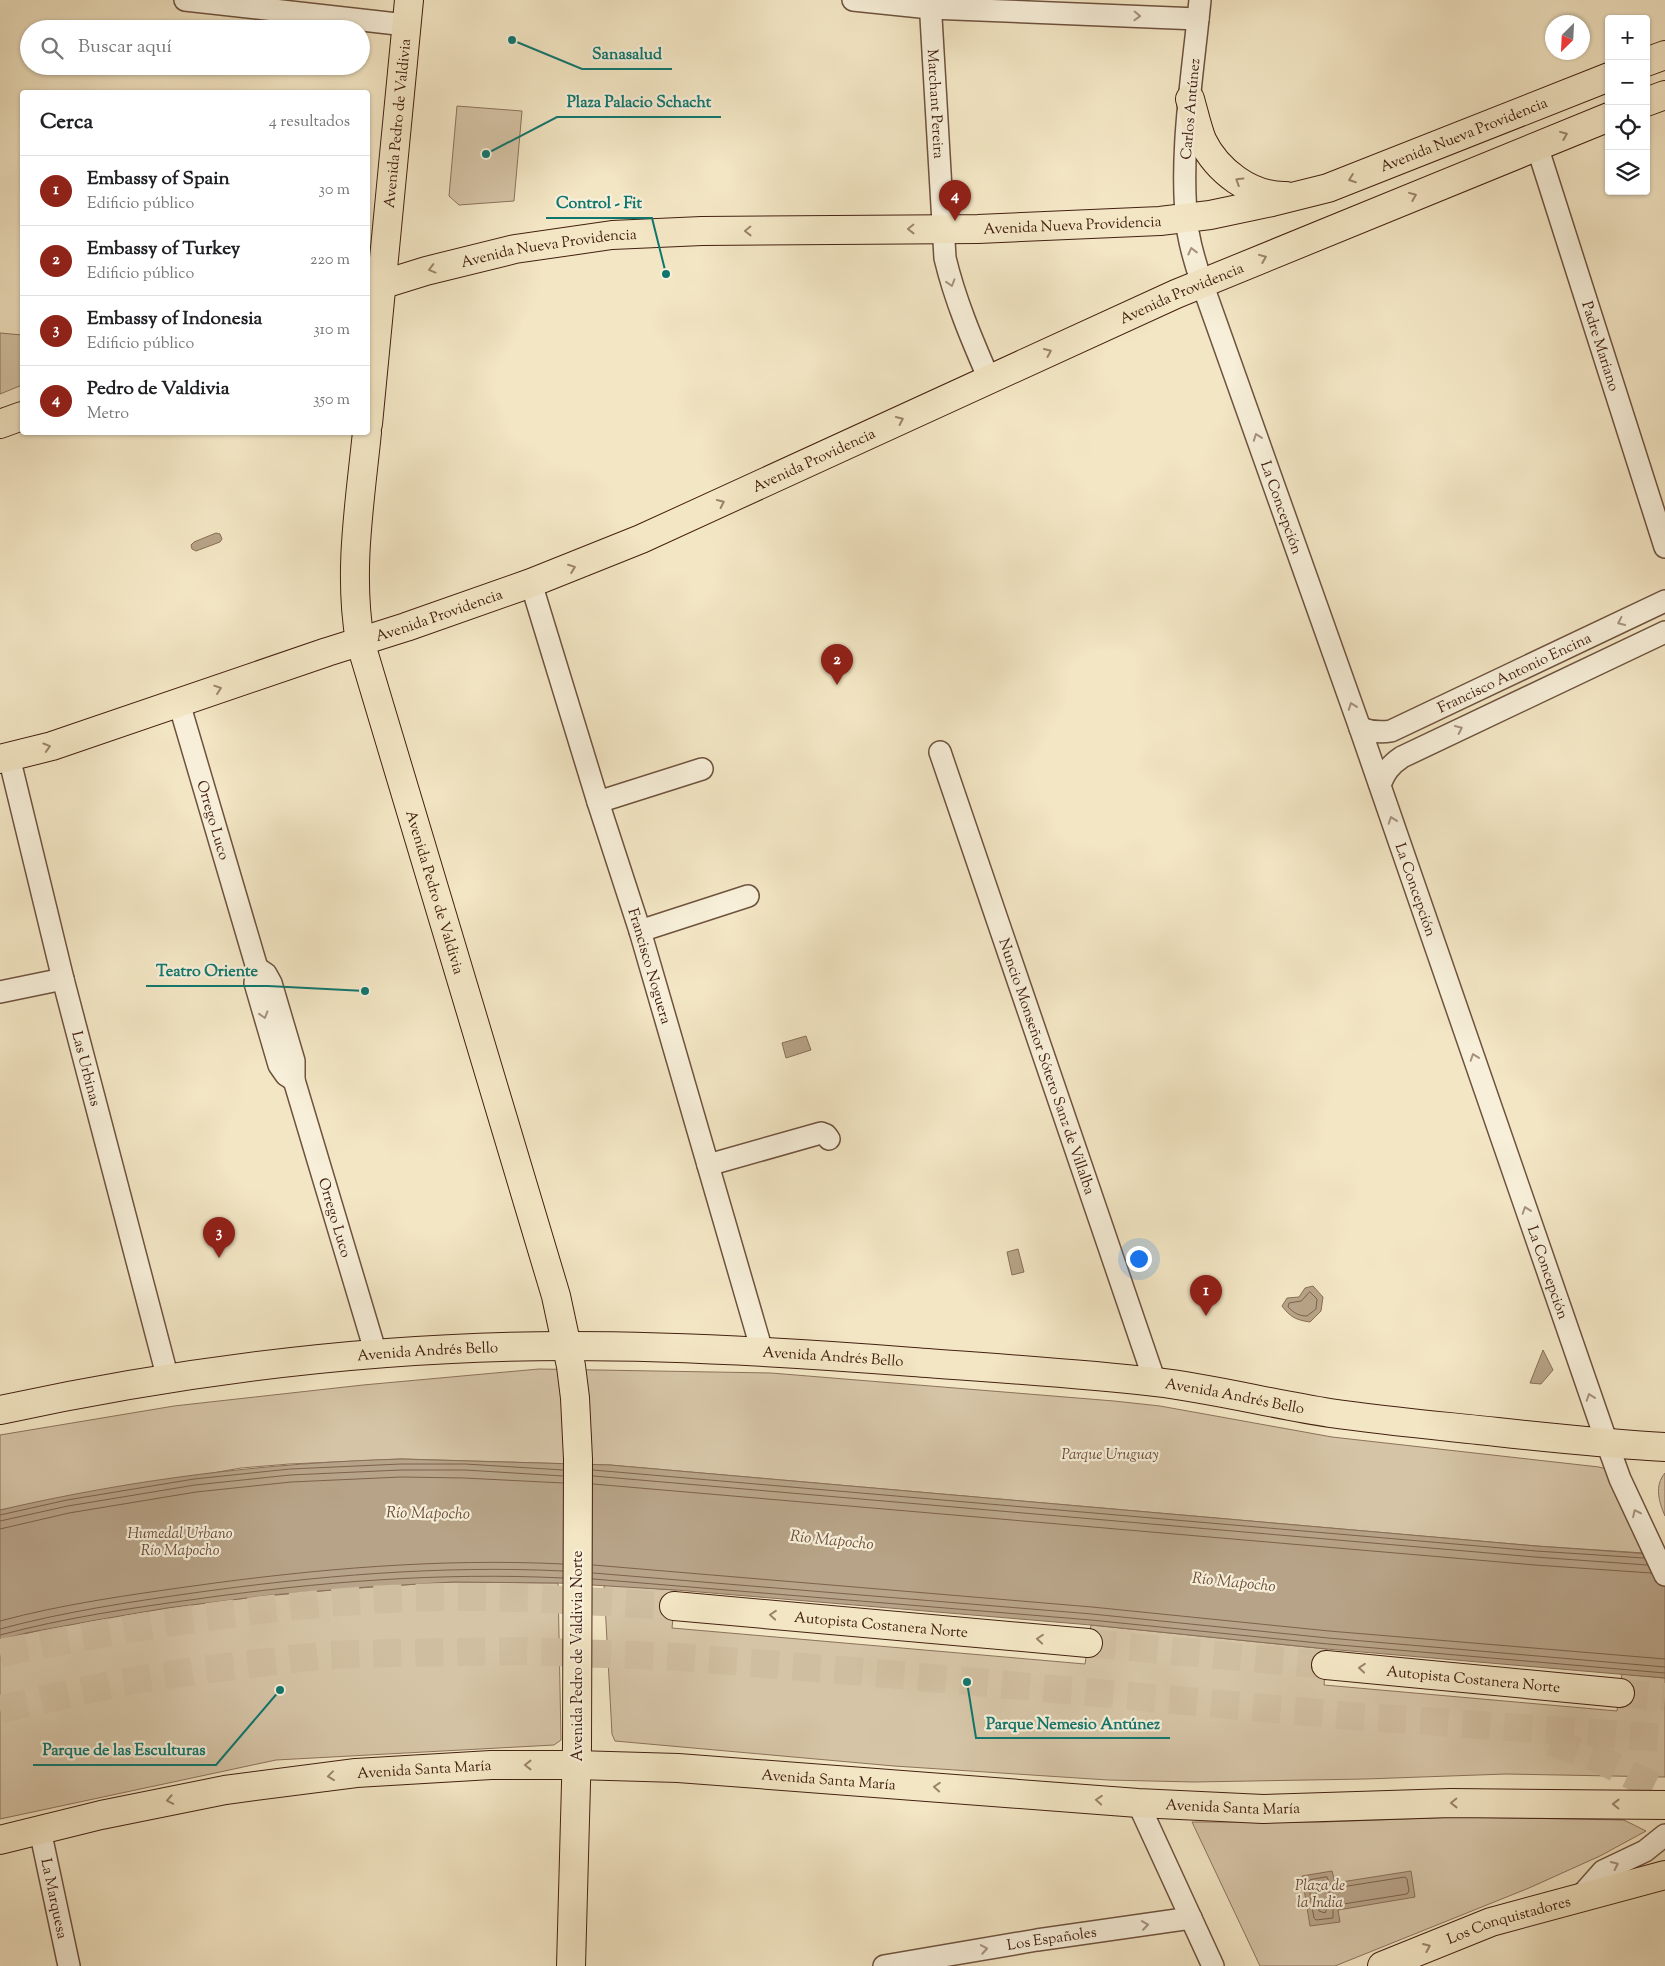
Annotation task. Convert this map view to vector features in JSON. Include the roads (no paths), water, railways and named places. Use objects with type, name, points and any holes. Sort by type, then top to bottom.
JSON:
[{"type":"main road","name":"Avenida Pedro de Valdivia","points":[[370,378],[374,287],[408,13]]},
{"type":"main road","points":[[1650,61],[1665,55]]},
{"type":"main road","name":"Avenida Nueva Providencia","points":[[374,287],[476,257],[515,249],[579,239],[652,232],[943,229],[1187,218],[1229,212],[1302,195],[1356,178],[1605,79]]},
{"type":"main road","points":[[1650,101],[1665,95]]},
{"type":"main road","points":[[1190,99],[1202,140],[1213,158],[1228,174],[1244,185],[1263,192],[1282,196],[1302,195]]},
{"type":"main road","name":"Avenida Providencia","points":[[4,758],[52,746],[360,642],[531,583],[641,540],[1202,283],[1605,119]]},
{"type":"main road","points":[[0,424],[20,417]]},
{"type":"main road","name":"Avenida Pedro de Valdivia","points":[[367,435],[354,567],[355,614],[360,642],[554,1289],[568,1346]]},
{"type":"main road","name":"Avenida Andrés Bello","points":[[0,1410],[168,1379],[261,1366],[376,1354],[568,1346],[762,1351],[1005,1368],[1155,1382],[1334,1413],[1606,1443],[1665,1447]]},
{"type":"main road","name":"Avenida Pedro de Valdivia Norte","points":[[568,1346],[575,1398],[578,1459],[576,1765],[571,1966]]},
{"type":"main road","name":"Autopista Costanera Norte","points":[[674,1606],[1088,1643]]},
{"type":"main road","name":"Autopista Costanera Norte","points":[[1326,1665],[1620,1693]]},
{"type":"main road","name":"Avenida Santa María","points":[[0,1840],[163,1801],[288,1780],[423,1768],[576,1765],[724,1771],[1138,1803],[1263,1809],[1451,1803],[1665,1804]]},
{"type":"main road","name":"Los Conquistadores","points":[[1382,1966],[1491,1922],[1665,1875]]},
{"type":"street","points":[[186,0],[408,13]]},
{"type":"street","points":[[853,0],[930,4],[1199,9]]},
{"type":"street","name":"Marchant Pereira","points":[[930,4],[945,258],[951,283],[968,332],[989,379]]},
{"type":"street","name":"Carlos Antúnez","points":[[1187,218],[1186,154],[1199,9]]},
{"type":"street","name":"Padre Mariano","points":[[1537,146],[1665,547]]},
{"type":"street","name":"La Concepción","points":[[1187,218],[1191,249],[1202,283],[1380,785],[1606,1443],[1620,1479],[1661,1566]]},
{"type":"street","name":"Francisco Noguera","points":[[531,583],[640,932],[762,1351]]},
{"type":"street","name":"Francisco Antonio Encina","points":[[1360,728],[1369,732],[1380,733],[1391,730],[1665,601]]},
{"type":"street","name":"Francisco Antonio Encina","points":[[1380,785],[1385,771],[1392,763],[1430,743],[1665,632]]},
{"type":"street","name":"Orrego Luco","points":[[179,703],[257,968],[266,974],[271,983],[294,1062],[294,1080],[376,1354]]},
{"type":"street","points":[[1418,718],[1413,723],[1411,729],[1412,736],[1423,744],[1430,743]]},
{"type":"street","name":"Nuncio Monseñor Sótero Sanz de Villalba","points":[[940,752],[1155,1382]]},
{"type":"street","name":"Las Urbinas","points":[[4,758],[168,1379]]},
{"type":"street","points":[[598,802],[702,769]]},
{"type":"street","points":[[640,932],[748,896]]},
{"type":"street","points":[[0,992],[63,979]]},
{"type":"street","points":[[708,1165],[821,1133],[826,1134],[829,1139]]},
{"type":"street","points":[[1138,1803],[1213,1966]]},
{"type":"street","name":"La Marquesa","points":[[40,1830],[69,1966]]},
{"type":"street","points":[[1580,1897],[1602,1871],[1645,1851],[1665,1835]]},
{"type":"street","name":"Los Conquistadores","points":[[1638,1882],[1665,1884]]},
{"type":"street","name":"Los Españoles","points":[[884,1966],[1037,1940],[1191,1918]]},
{"type":"water","points":[[216,533],[220,534],[222,539],[220,542],[196,551],[192,549],[191,545],[194,542]]},
{"type":"water","points":[[806,1036],[811,1050],[786,1058],[782,1043]]},
{"type":"water","points":[[1018,1249],[1024,1272],[1012,1275],[1007,1252]]},
{"type":"water","points":[[1313,1286],[1323,1297],[1321,1311],[1310,1322],[1294,1317],[1282,1306],[1287,1298],[1299,1297],[1305,1288]]},
{"type":"water","points":[[1543,1350],[1553,1370],[1541,1384],[1530,1383]]},
{"type":"water","name":"Humedal Urbano Río Mapocho","points":[[401,1459],[610,1465],[1536,1546],[1665,1555],[1665,1678],[1327,1649],[1091,1625],[676,1590],[558,1583],[453,1582],[271,1595],[167,1608],[26,1633],[0,1640],[0,1510],[50,1499],[199,1474],[299,1464]]},
{"type":"water","points":[[1332,1871],[1335,1883],[1411,1871],[1415,1897],[1338,1910],[1340,1922],[1310,1926],[1302,1876]]},
{"type":"tunnel","points":[[0,1653],[110,1632],[220,1615],[276,1608],[387,1599],[501,1597],[674,1606]]},
{"type":"tunnel","points":[[1088,1643],[1326,1665]]},
{"type":"tunnel","points":[[0,1709],[123,1682],[193,1671],[326,1655],[526,1651],[680,1657],[1352,1716],[1665,1738]]},
{"type":"tunnel","points":[[1620,1693],[1665,1697]]},
{"type":"tunnel","points":[[1551,1742],[1596,1758],[1665,1792]]},
{"type":"place","name":"Sanasalud","points":[[512,40]]},
{"type":"place","name":"Plaza Palacio Schacht","points":[[486,154]]},
{"type":"place","name":"Pedro de Valdivia","points":[[955,221]]},
{"type":"place","name":"Control - Fit","points":[[666,274]]},
{"type":"place","name":"Embassy of Turkey","points":[[837,685]]},
{"type":"place","name":"Teatro Oriente","points":[[365,991]]},
{"type":"place","name":"Embassy of Indonesia","points":[[219,1258]]},
{"type":"place","name":"Embassy of Spain","points":[[1206,1316]]},
{"type":"place","name":"Parque Nemesio Antúnez","points":[[967,1682]]},
{"type":"place","name":"Parque de las Esculturas","points":[[280,1690]]},
{"type":"park label","name":"Parque Uruguay","points":[[1110,1454]]},
{"type":"park label","name":"Plaza de la India","points":[[1320,1894]]},
{"type":"water label","name":"Río Mapocho","points":[[428,1512]]},
{"type":"water label","name":"Río Mapocho","points":[[832,1539]]},
{"type":"water label","name":"Río Mapocho","points":[[1234,1581]]}]
